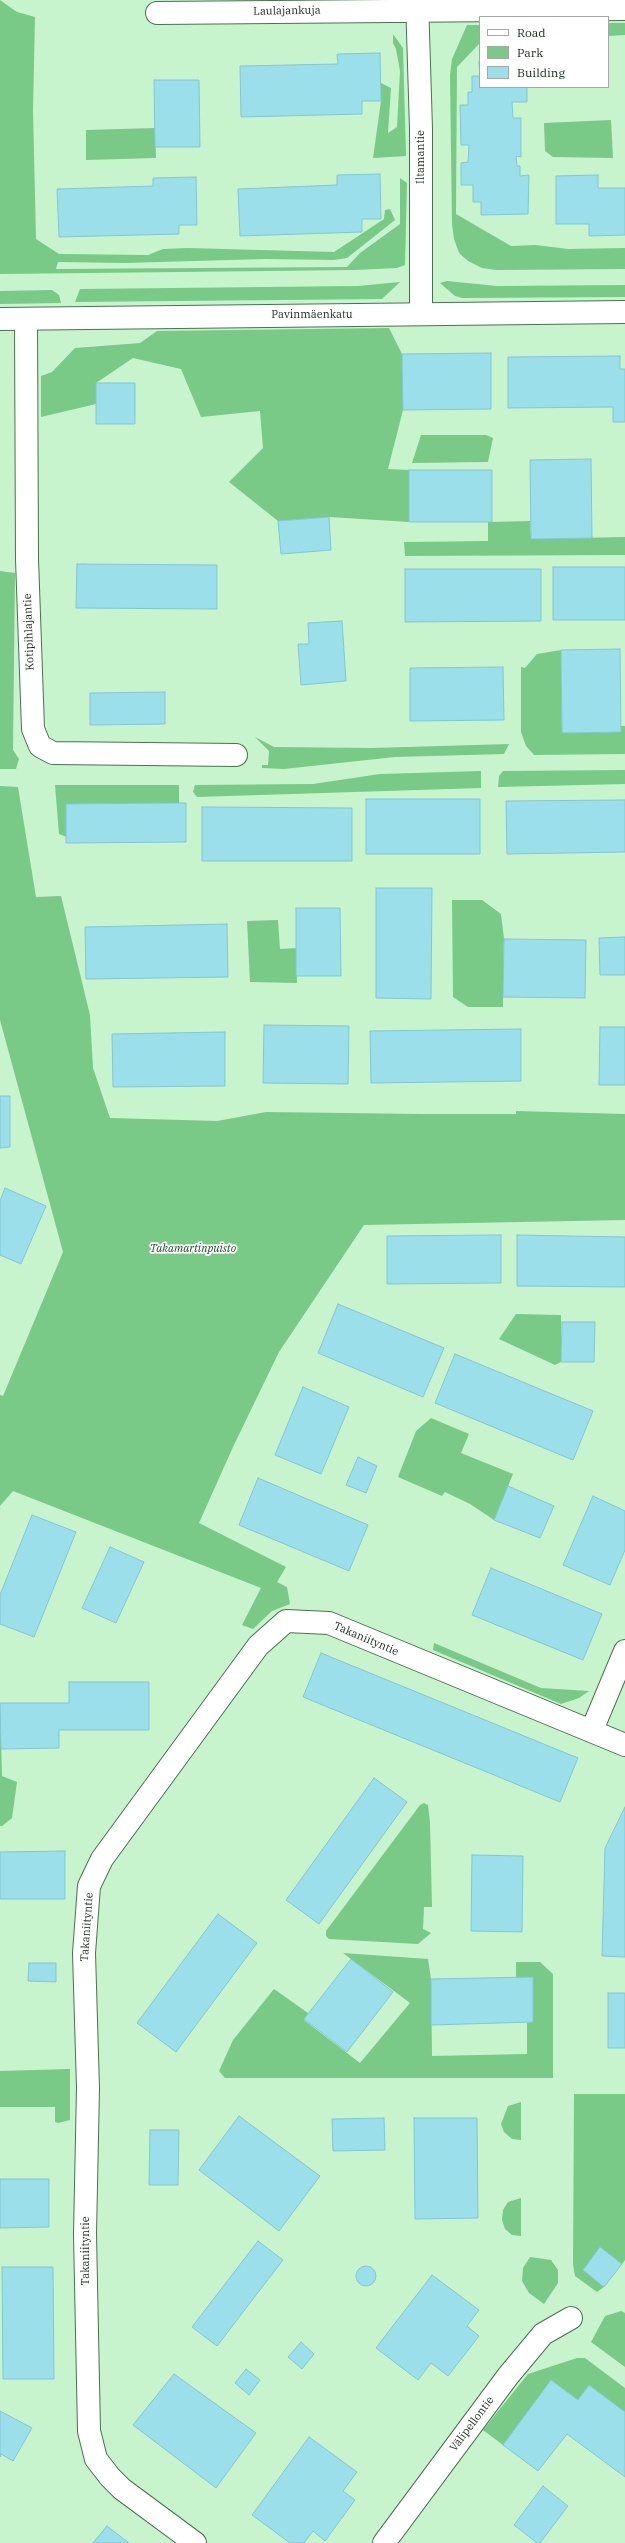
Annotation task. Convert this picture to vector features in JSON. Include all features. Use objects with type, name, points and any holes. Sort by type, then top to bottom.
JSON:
[{"type":"street","name":"Laulajankuja","points":[[157,13],[417,5],[625,9]]},
{"type":"street","name":"Iltamantie","points":[[417,5],[421,129],[421,314]]},
{"type":"street","name":"Pavinmäenkatu","points":[[0,319],[625,312]]},
{"type":"street","name":"Kotipihlajantie","points":[[26,319],[27,559],[33,729],[40,746],[53,753],[236,755]]},
{"type":"street","name":"Takaniityntie","points":[[195,2543],[122,2489],[110,2477],[96,2459],[89,2432],[85,2242],[88,2088],[84,1953],[90,1886],[102,1859],[254,1652],[286,1621],[328,1623],[592,1730],[625,1745]]},
{"type":"street","points":[[592,1730],[625,1651]]},
{"type":"street","name":"Välipellontie","points":[[384,2543],[508,2376],[543,2334],[571,2318]]},
{"type":"green space","points":[[0,0],[17,12],[35,17],[33,111],[36,239],[59,254],[148,255],[163,249],[187,248],[334,252],[384,219],[385,210],[390,209],[395,220],[347,258],[334,260],[265,259],[125,263],[58,262],[56,269],[347,267],[360,253],[400,224],[400,178],[407,183],[405,265],[397,268],[355,270],[0,274]]},
{"type":"green space","points":[[609,23],[625,23],[625,35],[609,36]]},
{"type":"green space","points":[[467,25],[479,25],[479,44],[457,67],[456,214],[511,246],[536,245],[568,249],[625,248],[625,269],[496,270],[482,268],[468,261],[459,253],[454,239],[452,224],[450,75],[452,59]]},
{"type":"green space","points":[[393,34],[403,48],[406,156],[373,158],[381,101],[381,83],[391,88],[388,133],[397,127],[400,71],[396,49],[393,43]]},
{"type":"green space","points":[[611,120],[613,158],[553,157],[545,151],[544,123]]},
{"type":"green space","points":[[155,128],[156,158],[86,160],[86,130]]},
{"type":"green space","points":[[447,281],[497,286],[625,285],[625,297],[462,298],[455,296],[440,283]]},
{"type":"green space","points":[[400,282],[382,299],[75,302],[80,289],[358,286]]},
{"type":"green space","points":[[52,290],[59,295],[61,303],[0,304],[0,291]]},
{"type":"green space","points":[[389,328],[402,354],[403,410],[388,469],[409,470],[409,522],[329,517],[278,521],[229,482],[263,448],[260,411],[201,417],[181,369],[133,358],[96,383],[96,404],[41,417],[41,376],[52,372],[75,348],[140,343],[157,331]]},
{"type":"green space","points":[[421,435],[486,435],[493,438],[488,462],[412,463]]},
{"type":"green space","points":[[530,521],[531,539],[625,537],[625,555],[405,556],[404,542],[488,541],[488,522]]},
{"type":"green space","points":[[0,571],[15,573],[13,750],[19,759],[16,769],[0,769]]},
{"type":"green space","points":[[561,650],[562,733],[621,732],[621,726],[625,726],[625,754],[534,755],[526,746],[521,732],[521,667],[525,668],[537,654]]},
{"type":"green space","points":[[255,737],[274,747],[372,748],[509,744],[504,754],[395,757],[284,769],[262,768],[262,765],[268,765],[269,751]]},
{"type":"green space","points":[[625,770],[625,784],[498,787],[499,776],[503,771]]},
{"type":"green space","points":[[481,771],[481,788],[197,797],[193,792],[195,785],[313,784],[380,774]]},
{"type":"green space","points":[[55,785],[179,785],[179,803],[66,804],[67,837],[59,834]]},
{"type":"green space","name":"Takamartinpuisto","points":[[0,786],[18,787],[36,897],[61,896],[90,1015],[93,1068],[110,1118],[217,1121],[266,1112],[516,1114],[516,1111],[625,1114],[625,1220],[364,1225],[279,1352],[233,1447],[199,1523],[286,1567],[277,1582],[287,1587],[290,1604],[272,1611],[253,1629],[242,1625],[261,1588],[13,1491],[0,1506],[0,1395],[3,1396],[63,1252],[0,1020]]},
{"type":"green space","points":[[452,900],[482,900],[501,914],[504,939],[503,1007],[468,1007],[453,997]]},
{"type":"green space","points":[[278,920],[280,949],[296,948],[297,983],[250,982],[247,921]]},
{"type":"green space","points":[[516,1314],[561,1315],[561,1362],[555,1365],[499,1339]]},
{"type":"green space","points":[[431,1418],[469,1434],[461,1453],[513,1474],[494,1520],[470,1504],[445,1492],[442,1496],[398,1477],[416,1431]]},
{"type":"green space","points":[[434,1643],[541,1688],[589,1691],[579,1698],[561,1704],[433,1650]]},
{"type":"green space","points":[[0,1704],[2,1776],[17,1782],[12,1818],[2,1826],[0,1826]]},
{"type":"green space","points":[[424,1803],[428,1805],[430,1822],[432,1907],[424,1907],[423,1929],[431,1933],[418,1944],[329,1939],[326,1936],[326,1931],[420,1805]]},
{"type":"green space","points":[[343,1953],[428,1959],[431,1979],[432,2056],[527,2054],[527,2023],[533,2022],[533,1978],[516,1978],[516,1962],[540,1962],[553,1974],[553,2078],[225,2078],[219,2071],[233,2040],[274,1989],[308,2013],[304,2020],[360,2063],[410,2003]]},
{"type":"green space","points":[[70,2069],[70,2120],[58,2123],[55,2122],[55,2107],[0,2107],[0,2071]]},
{"type":"green space","points":[[574,2094],[625,2094],[625,2260],[622,2264],[600,2247],[583,2270],[604,2287],[597,2292],[575,2276],[573,2264]]},
{"type":"green space","points":[[521,2102],[521,2140],[512,2139],[504,2132],[501,2124],[508,2106]]},
{"type":"green space","points":[[521,2198],[521,2236],[512,2235],[505,2229],[502,2220],[503,2210],[508,2202]]},
{"type":"green space","points":[[530,2257],[551,2260],[558,2270],[558,2283],[544,2304],[529,2293],[522,2281],[523,2268]]},
{"type":"green space","points":[[621,2311],[625,2313],[625,2367],[591,2342],[605,2316]]},
{"type":"green space","points":[[577,2358],[585,2358],[625,2388],[625,2412],[589,2385],[578,2400],[551,2380],[503,2445],[483,2430],[528,2374]]},
{"type":"building","points":[[380,53],[381,101],[362,101],[362,114],[241,117],[240,66],[338,64],[337,54]]},
{"type":"building","points":[[472,76],[479,76],[479,88],[527,88],[527,102],[512,102],[513,118],[521,118],[521,157],[516,156],[517,166],[520,166],[520,176],[529,175],[528,214],[481,215],[481,202],[473,202],[473,185],[461,185],[461,163],[468,162],[469,145],[461,145],[460,105],[468,105],[468,92],[472,92]]},
{"type":"building","points":[[154,80],[199,80],[200,147],[155,147]]},
{"type":"building","points":[[380,174],[381,219],[362,219],[362,232],[240,236],[238,189],[337,185],[337,175]]},
{"type":"building","points":[[598,175],[598,188],[625,188],[625,235],[589,236],[589,224],[556,224],[556,176]]},
{"type":"building","points":[[196,177],[197,225],[179,225],[179,234],[59,237],[57,189],[153,186],[153,178]]},
{"type":"building","points":[[491,353],[491,409],[403,410],[402,354]]},
{"type":"building","points":[[620,356],[620,369],[625,369],[625,422],[613,422],[613,407],[508,408],[508,357]]},
{"type":"building","points":[[96,383],[135,383],[135,424],[96,424]]},
{"type":"building","points":[[591,459],[592,538],[531,539],[530,460]]},
{"type":"building","points":[[409,470],[492,470],[492,522],[409,522]]},
{"type":"building","points":[[329,517],[331,550],[281,554],[278,521]]},
{"type":"building","points":[[77,564],[217,565],[217,609],[76,608]]},
{"type":"building","points":[[553,567],[625,567],[625,620],[553,620]]},
{"type":"building","points":[[405,569],[541,569],[541,621],[405,622]]},
{"type":"building","points":[[342,621],[346,681],[301,685],[298,644],[309,644],[308,623]]},
{"type":"building","points":[[620,649],[621,732],[562,733],[561,650]]},
{"type":"building","points":[[503,667],[504,720],[410,721],[410,668]]},
{"type":"building","points":[[165,692],[165,724],[90,725],[90,693]]},
{"type":"building","points":[[366,799],[480,799],[480,854],[366,854]]},
{"type":"building","points":[[625,800],[625,852],[507,854],[506,801]]},
{"type":"building","points":[[186,803],[186,842],[66,843],[66,804]]},
{"type":"building","points":[[202,807],[352,808],[352,861],[202,861]]},
{"type":"building","points":[[376,888],[432,888],[431,999],[376,998]]},
{"type":"building","points":[[296,908],[340,908],[341,976],[296,976]]},
{"type":"building","points":[[227,924],[228,977],[86,979],[85,927]]},
{"type":"building","points":[[625,937],[625,975],[600,975],[599,938]]},
{"type":"building","points":[[504,939],[586,940],[585,998],[503,997]]},
{"type":"building","points":[[264,1025],[349,1026],[348,1084],[263,1083]]},
{"type":"building","points":[[600,1027],[625,1027],[625,1085],[599,1085]]},
{"type":"building","points":[[521,1029],[521,1081],[371,1083],[370,1031]]},
{"type":"building","points":[[225,1032],[225,1086],[113,1087],[112,1034]]},
{"type":"building","points":[[0,1096],[10,1096],[10,1147],[0,1148]]},
{"type":"building","points":[[5,1188],[46,1206],[21,1264],[0,1255],[0,1201]]},
{"type":"building","points":[[501,1235],[501,1283],[387,1284],[387,1236]]},
{"type":"building","points":[[517,1235],[625,1237],[625,1287],[517,1286]]},
{"type":"building","points":[[338,1304],[444,1348],[423,1397],[318,1353]]},
{"type":"building","points":[[562,1322],[595,1322],[594,1362],[561,1362]]},
{"type":"building","points":[[455,1354],[593,1411],[573,1460],[435,1403]]},
{"type":"building","points":[[303,1387],[349,1407],[321,1474],[275,1455]]},
{"type":"building","points":[[358,1457],[377,1466],[366,1493],[346,1485]]},
{"type":"building","points":[[258,1478],[368,1525],[349,1571],[239,1525]]},
{"type":"building","points":[[508,1486],[554,1506],[540,1538],[494,1520]]},
{"type":"building","points":[[593,1496],[625,1511],[625,1550],[610,1585],[563,1565]]},
{"type":"building","points":[[32,1515],[76,1532],[34,1637],[0,1624],[0,1595]]},
{"type":"building","points":[[110,1547],[144,1562],[116,1623],[82,1608]]},
{"type":"building","points":[[491,1568],[602,1614],[583,1660],[472,1615]]},
{"type":"building","points":[[321,1653],[578,1758],[560,1802],[303,1697]]},
{"type":"building","points":[[69,1682],[149,1682],[149,1730],[59,1730],[59,1748],[1,1749],[0,1703],[69,1703]]},
{"type":"building","points":[[374,1778],[407,1802],[319,1924],[286,1900]]},
{"type":"building","points":[[625,1807],[625,1957],[602,1956],[605,1848]]},
{"type":"building","points":[[65,1851],[65,1899],[0,1899],[0,1852]]},
{"type":"building","points":[[472,1855],[523,1856],[522,1932],[471,1931]]},
{"type":"building","points":[[218,1914],[257,1943],[176,2052],[137,2023]]},
{"type":"building","points":[[351,1959],[393,1992],[347,2052],[304,2019]]},
{"type":"building","points":[[29,1963],[56,1963],[56,1982],[28,1981]]},
{"type":"building","points":[[533,1977],[533,2022],[431,2025],[431,1979]]},
{"type":"building","points":[[608,1993],[625,1993],[625,2048],[608,2048]]},
{"type":"building","points":[[239,2116],[320,2176],[279,2231],[199,2170]]},
{"type":"building","points":[[384,2118],[385,2150],[333,2151],[332,2119]]},
{"type":"building","points":[[414,2118],[477,2118],[478,2218],[415,2219]]},
{"type":"building","points":[[150,2130],[179,2130],[178,2185],[149,2185]]},
{"type":"building","points":[[0,2179],[49,2179],[49,2227],[0,2228]]},
{"type":"building","points":[[258,2241],[283,2260],[217,2346],[192,2327]]},
{"type":"building","points":[[600,2247],[622,2264],[604,2287],[583,2270]]},
{"type":"building","points":[[366,2266],[373,2269],[376,2276],[373,2283],[366,2286],[359,2283],[356,2276],[359,2269]]},
{"type":"building","points":[[2,2267],[53,2267],[54,2379],[3,2379]]},
{"type":"building","points":[[432,2275],[479,2310],[467,2326],[479,2336],[448,2376],[431,2363],[418,2380],[376,2348]]},
{"type":"building","points":[[301,2342],[314,2354],[302,2369],[288,2357]]},
{"type":"building","points":[[246,2369],[260,2380],[249,2395],[235,2383]]},
{"type":"building","points":[[174,2374],[256,2433],[216,2488],[133,2425]]},
{"type":"building","points":[[551,2380],[578,2400],[589,2385],[625,2412],[625,2477],[567,2434],[538,2471],[503,2445]]},
{"type":"building","points":[[0,2411],[32,2428],[13,2461],[1,2454],[0,2457]]},
{"type":"building","points":[[309,2437],[357,2472],[343,2491],[355,2500],[325,2541],[313,2531],[304,2543],[290,2543],[252,2515]]},
{"type":"building","points":[[543,2486],[568,2506],[540,2543],[537,2543],[514,2525]]},
{"type":"building","points":[[107,2526],[129,2543],[93,2543]]}]
